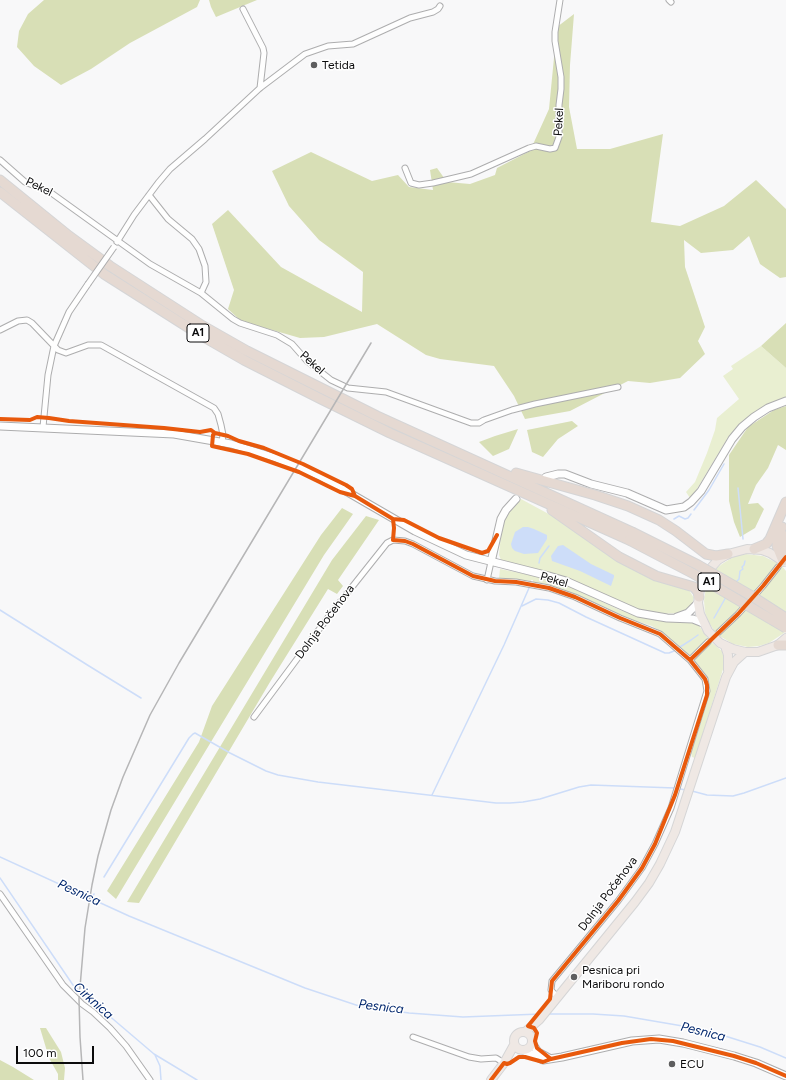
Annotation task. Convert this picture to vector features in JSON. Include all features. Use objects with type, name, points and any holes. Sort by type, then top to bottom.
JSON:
[{"type":"highway","name":"A1","points":[[0,180],[69,236],[110,266],[203,326],[247,351],[324,390],[484,464],[631,536],[698,565],[786,618]]},
{"type":"highway","name":"A1","points":[[0,192],[104,274],[204,337],[244,360],[321,400],[390,432],[517,495],[631,536],[786,628]]},
{"type":"highway","points":[[484,464],[497,464],[520,474],[628,506],[659,520],[706,554],[716,556],[728,554]]},
{"type":"highway","points":[[517,495],[552,510],[606,549],[633,565],[662,578],[694,587],[698,592],[698,600]]},
{"type":"highway","points":[[754,549],[766,544],[770,539],[786,502]]},
{"type":"highway","points":[[783,561],[777,546],[778,535],[786,517]]},
{"type":"highway","points":[[783,561],[782,540],[786,525]]},
{"type":"main road","points":[[546,477],[565,474],[591,484],[627,493],[666,510],[684,508],[701,491],[721,456],[742,427],[768,408],[786,401]]},
{"type":"main road","points":[[0,426],[174,434],[222,442],[256,451],[293,464],[330,482],[415,531],[466,555],[537,572],[566,581],[638,613],[666,618],[693,619],[703,623]]},
{"type":"main road","points":[[491,562],[501,520],[517,495]]},
{"type":"main road","points":[[783,561],[770,553],[754,549],[740,550],[728,554],[718,560],[709,570],[702,581],[698,600],[703,623],[714,638],[725,646],[745,652],[758,652],[782,645],[786,638]]},
{"type":"main road","points":[[675,618],[688,613],[698,600]]},
{"type":"main road","name":"Dolnja Počehova","points":[[530,1038],[539,1020],[635,902],[649,883],[660,864],[675,832],[726,677],[729,661],[725,646]]},
{"type":"main road","name":"Dolnja Počehova","points":[[726,677],[734,662],[745,652]]},
{"type":"main road","points":[[491,1080],[504,1063],[514,1044],[516,1035],[520,1032],[530,1038],[538,1052],[551,1059]]},
{"type":"main road","points":[[504,1063],[529,1049],[530,1038]]},
{"type":"main road","points":[[514,1044],[517,1049],[543,1060],[632,1041],[659,1039],[683,1043],[734,1056],[756,1063],[786,1076]]},
{"type":"street","name":"Pekel","points":[[405,168],[411,183],[419,185],[471,174],[536,146],[550,149],[555,148],[559,137],[559,105],[561,89],[561,77],[555,41],[560,0]]},
{"type":"street","points":[[43,427],[48,376],[54,346],[69,312],[134,215],[170,169],[260,88],[305,54],[328,46],[354,44],[410,18],[433,12],[440,6]]},
{"type":"street","points":[[243,9],[263,48],[264,53],[260,88]]},
{"type":"street","name":"Pekel","points":[[0,160],[25,182],[50,192],[150,264],[200,293],[233,319],[240,323],[277,335],[292,344],[306,361],[331,380],[348,388],[386,392],[471,423],[479,423],[512,410],[535,404],[618,387]]},
{"type":"street","points":[[149,195],[168,219],[192,239],[199,249],[205,266],[206,282],[200,293]]},
{"type":"street","points":[[0,330],[18,321],[27,320],[32,323],[58,350],[66,353],[88,345],[101,345],[214,408],[218,414],[221,426],[223,435],[222,442]]},
{"type":"street","name":"Dolnja Počehova","points":[[254,717],[329,616],[387,544],[393,540],[405,541]]},
{"type":"street","name":"Pekel","points":[[405,541],[474,576],[487,580],[534,585],[575,597],[620,618],[660,634],[690,660]]},
{"type":"street","points":[[719,632],[743,609],[783,561]]},
{"type":"street","points":[[487,580],[491,562]]},
{"type":"street","points":[[698,762],[687,759],[707,691],[705,678],[690,660],[708,642]]},
{"type":"street","name":"Dolnja Počehova","points":[[556,999],[551,990],[552,981],[618,901],[642,868],[655,844],[675,795],[687,759]]},
{"type":"street","points":[[0,894],[63,985],[110,1028],[126,1046],[150,1080]]},
{"type":"street","points":[[413,1038],[475,1059],[496,1058],[504,1063]]},
{"type":"green space","points":[[44,0],[200,0],[197,7],[130,43],[91,69],[61,85],[34,66],[17,47],[19,31],[28,14]]},
{"type":"green space","points":[[209,0],[257,0],[216,17]]},
{"type":"green space","points":[[574,14],[570,65],[569,107],[577,149],[610,149],[663,134],[651,222],[680,226],[724,206],[756,180],[786,209],[786,277],[780,278],[760,264],[749,236],[733,250],[701,253],[684,240],[685,267],[705,327],[698,341],[705,354],[680,378],[650,383],[628,381],[570,411],[525,419],[514,396],[494,366],[440,359],[426,355],[377,324],[324,337],[300,338],[241,321],[228,309],[234,290],[212,224],[228,210],[281,267],[362,312],[363,272],[319,240],[289,206],[272,171],[311,152],[372,181],[398,175],[409,187],[433,190],[430,170],[437,168],[447,182],[470,184],[495,175],[497,168],[530,151],[549,109],[557,27]]},
{"type":"green space","points":[[786,323],[786,368],[761,346]]},
{"type":"green space","points":[[761,346],[786,368],[786,398],[775,401],[757,410],[729,436],[690,498],[686,492],[695,482],[715,430],[717,418],[739,399],[723,376],[733,369],[731,366]]},
{"type":"green space","points":[[786,406],[786,450],[778,445],[768,468],[756,485],[748,504],[758,503],[764,509],[755,528],[740,537],[734,522],[729,501],[729,455],[748,427],[774,410]]},
{"type":"green space","points":[[572,421],[578,426],[558,439],[543,457],[532,452],[527,430]]},
{"type":"green space","points":[[518,429],[509,449],[493,456],[479,442],[495,436]]},
{"type":"green space","points":[[521,499],[689,590],[694,598],[691,607],[681,613],[661,614],[645,612],[554,574],[501,560],[499,555],[501,534],[505,519],[507,513]]},
{"type":"green space","points":[[342,508],[353,514],[324,555],[116,899],[107,891],[199,742],[212,706],[321,535]]},
{"type":"green space","points":[[366,516],[379,520],[338,580],[343,586],[337,594],[328,589],[270,682],[139,903],[127,902],[332,560]]},
{"type":"green space","points":[[746,554],[763,556],[779,564],[741,608],[715,632],[708,621],[705,612],[704,601],[706,587],[717,568],[735,556]]},
{"type":"green space","points":[[782,566],[786,571],[786,630],[784,633],[769,643],[748,647],[733,644],[718,635]]},
{"type":"green space","points":[[500,569],[536,576],[564,584],[620,610],[644,618],[671,622],[688,621],[698,624],[708,639],[692,655],[688,655],[666,635],[652,626],[624,617],[571,593],[533,582],[533,580],[499,579]]},
{"type":"green space","points":[[711,642],[722,651],[725,663],[695,758],[692,757],[691,753],[710,688],[707,676],[694,660]]},
{"type":"green space","points":[[40,1028],[46,1028],[61,1052],[65,1068],[64,1080],[58,1080],[58,1074],[49,1058]]},
{"type":"green space","points":[[0,1060],[13,1067],[34,1080],[0,1080]]},
{"type":"water","points":[[523,527],[534,529],[547,535],[547,539],[538,553],[524,554],[515,551],[512,548],[511,544],[515,532]]},
{"type":"water","points":[[563,545],[591,564],[614,575],[611,586],[580,571],[552,561],[551,556],[558,546]]},
{"type":"waterway","points":[[694,510],[709,490],[724,464]]},
{"type":"waterway","points":[[738,488],[743,539]]},
{"type":"waterway","points":[[674,519],[679,516],[685,519],[691,514]]},
{"type":"waterway","points":[[539,563],[540,558],[549,546]]},
{"type":"waterway","points":[[736,582],[739,579],[740,571],[743,569],[742,567],[745,561]]},
{"type":"waterway","points":[[432,795],[504,645],[529,588]]},
{"type":"waterway","points":[[714,618],[726,597]]},
{"type":"waterway","points":[[522,606],[536,599],[559,603],[665,653],[674,651]]},
{"type":"waterway","points":[[0,610],[141,698]]},
{"type":"waterway","points":[[680,647],[698,635]]},
{"type":"waterway","points":[[104,877],[189,738],[195,733],[230,753],[266,771],[278,775],[318,782],[496,803],[523,802],[540,799],[579,787],[591,785],[675,788],[686,790]]},
{"type":"waterway","points":[[692,791],[707,795],[733,796],[786,778]]},
{"type":"waterway","name":"Pesnica","points":[[0,857],[129,916],[305,988],[359,1006],[409,1013],[463,1017],[540,1014]]},
{"type":"waterway","name":"Cirknica","points":[[0,878],[73,985],[154,1054],[197,1080]]},
{"type":"waterway","name":"Pesnica","points":[[91,899],[94,894]]},
{"type":"waterway","name":"Pesnica","points":[[548,1014],[624,1016],[706,1030],[760,1047],[786,1058]]},
{"type":"waterway","points":[[155,1055],[160,1066],[161,1080]]},
{"type":"railway","points":[[83,1080],[79,999],[85,928],[98,856],[111,810],[123,777],[150,715],[179,663],[371,343]]},
{"type":"cycle path","points":[[0,419],[30,420],[37,417],[200,432],[211,430],[215,433],[264,448],[303,464],[346,485],[352,489],[355,496]]},
{"type":"cycle path","points":[[215,433],[213,435],[212,446],[248,454],[299,472],[340,492],[355,496],[393,519]]},
{"type":"cycle path","points":[[393,519],[393,540],[405,541],[413,544],[473,576],[495,581],[516,582],[549,588],[575,597],[620,618],[660,634],[690,660],[705,679],[707,685],[707,695],[675,795],[655,844],[642,868],[618,901],[552,981],[550,999],[528,1026],[534,1028],[537,1033],[535,1041],[537,1048],[551,1059]]},
{"type":"cycle path","points":[[393,519],[404,520],[439,538],[482,553],[488,551],[497,535]]},
{"type":"cycle path","points":[[690,660],[738,614],[786,557]]},
{"type":"cycle path","points":[[491,1080],[504,1063],[510,1063],[519,1057],[525,1057],[543,1062],[622,1043],[651,1039],[673,1041],[734,1056],[756,1063],[786,1076]]},
{"type":"place","name":"Tetida","points":[[314,65]]},
{"type":"place","name":"Pesnica pri Mariboru rondo","points":[[574,977]]},
{"type":"place","name":"ECU","points":[[672,1064]]}]
